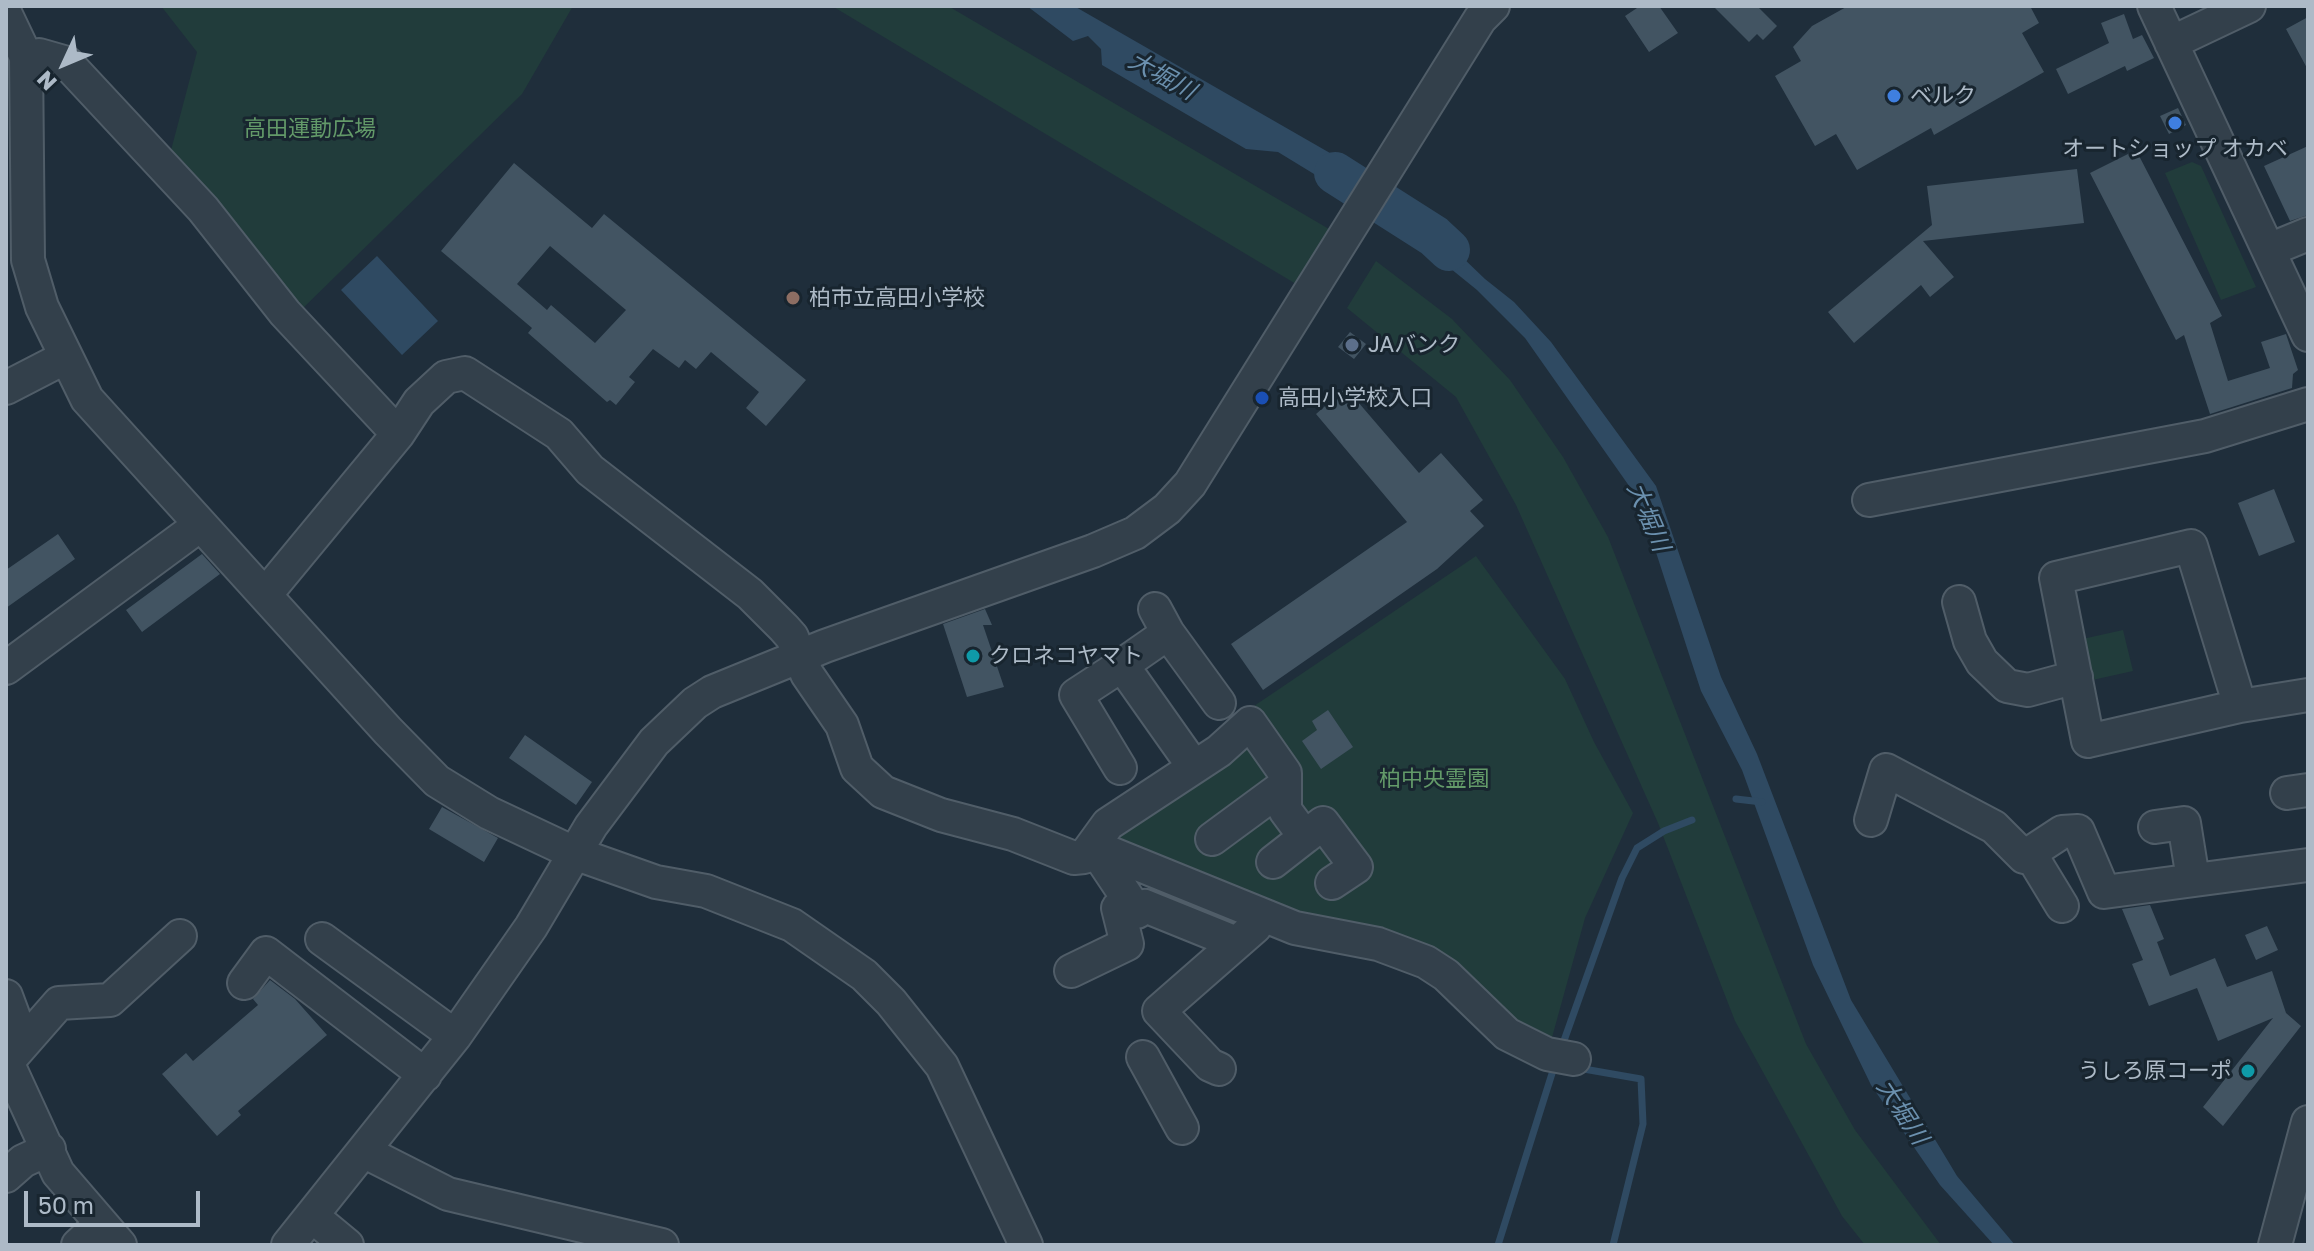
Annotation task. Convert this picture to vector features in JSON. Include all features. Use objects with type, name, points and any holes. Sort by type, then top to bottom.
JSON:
[{"type":"street","points":[[288,1245],[455,1036],[531,927],[574,853],[654,742],[695,703],[712,692],[799,656],[1093,551],[1135,533],[1167,509],[1190,484],[1480,19],[1493,6]]},
{"type":"street","points":[[2154,6],[2308,335]]},
{"type":"street","points":[[2171,43],[2249,6]]},
{"type":"street","points":[[6,15],[26,57],[28,260],[42,307],[64,358],[87,399],[437,781],[489,813],[574,853],[656,882],[706,891],[792,925],[864,975],[891,1002],[942,1066],[1026,1245]]},
{"type":"street","points":[[26,57],[39,55],[67,63],[203,209],[285,313],[398,434]]},
{"type":"street","points":[[2269,250],[2308,234]]},
{"type":"street","points":[[6,388],[64,358]]},
{"type":"street","points":[[265,595],[398,434],[419,402],[446,377],[465,373],[559,434],[590,470],[750,594],[792,637],[807,674],[842,725],[857,768],[883,792],[941,815],[1013,834],[1074,858],[1084,857],[1108,824],[1219,751],[1250,723],[1285,773],[1285,810],[1305,837]]},
{"type":"street","points":[[1869,500],[2205,436],[2308,404]]},
{"type":"street","points":[[6,668],[200,525]]},
{"type":"street","points":[[2240,706],[2191,546],[2056,578],[2088,741],[2240,706],[2308,695]]},
{"type":"street","points":[[1959,602],[1970,641],[1982,662],[2007,686],[2028,690],[2076,677]]},
{"type":"street","points":[[1120,768],[1076,695],[1122,665],[1162,621],[1219,703]]},
{"type":"street","points":[[1122,665],[1194,767]]},
{"type":"street","points":[[1871,820],[1886,770],[1994,827],[2024,857],[2062,832],[2078,831],[2104,892],[2308,865]]},
{"type":"street","points":[[1212,839],[1284,786]]},
{"type":"street","points":[[1273,862],[1323,823],[1356,867],[1332,883]]},
{"type":"street","points":[[2155,827],[2184,823],[2193,879]]},
{"type":"street","points":[[1093,846],[1133,906]]},
{"type":"street","points":[[1093,846],[1295,928],[1378,944],[1426,962],[1446,975],[1507,1034],[1561,1057]]},
{"type":"street","points":[[2031,855],[2062,906]]},
{"type":"street","points":[[1071,971],[1127,944],[1118,908],[1145,906],[1245,934],[1159,1011],[1219,1069]]},
{"type":"street","points":[[6,1062],[59,1003],[110,1000],[180,936]]},
{"type":"street","points":[[322,939],[455,1036]]},
{"type":"street","points":[[244,983],[266,953],[425,1075]]},
{"type":"street","points":[[6,996],[16,1023],[6,1062],[19,1118],[49,1149],[58,1173],[100,1238]]},
{"type":"street","points":[[1182,1128],[1150,1070],[1193,1046]]},
{"type":"street","points":[[2275,1245],[2308,1122]]},
{"type":"street","points":[[6,1176],[23,1161],[49,1149]]},
{"type":"street","points":[[366,1149],[375,1157],[448,1194],[549,1232],[662,1245]]},
{"type":"street","points":[[312,1216],[347,1245]]},
{"type":"green space","name":"高田運動広場","points":[[161,6],[573,6],[522,94],[299,312],[170,154],[197,52]]},
{"type":"green space","points":[[832,6],[948,6],[1329,229],[1296,284]]},
{"type":"green space","points":[[2192,162],[2201,166],[2256,287],[2221,300],[2165,173]]},
{"type":"green space","points":[[1376,261],[1452,319],[1510,380],[1563,457],[1608,537],[1806,1044],[1855,1130],[1941,1245],[1865,1245],[1842,1216],[1735,1021],[1658,823],[1516,505],[1456,397],[1347,308]]},
{"type":"green space","name":"柏中央霊園","points":[[1476,556],[1565,679],[1594,742],[1633,813],[1585,918],[1551,1041],[1511,1022],[1432,946],[1380,932],[1294,917],[1117,839],[1117,831],[1269,731],[1254,706]]},
{"type":"green space","points":[[2123,630],[2133,671],[2088,681],[2078,640]]},
{"type":"water","points":[[1027,6],[1074,6],[1370,176],[1355,199],[1278,152],[1246,149],[1102,65],[1101,49],[1088,36],[1073,41]]},
{"type":"water","points":[[1410,207],[1485,279],[1514,302],[1551,342],[1656,486],[1721,677],[1757,754],[1851,1000],[1957,1176],[2015,1245],[1994,1245],[1940,1185],[1871,1085],[1813,965],[1742,770],[1701,691],[1639,500],[1525,338],[1477,290],[1398,226]]},
{"type":"water","points":[[377,256],[438,321],[402,355],[341,290]]},
{"type":"building","points":[[1640,6],[1659,6],[1678,33],[1649,52],[1625,16]]},
{"type":"building","points":[[1713,6],[1757,6],[1777,26],[1763,40],[1757,34],[1749,42]]},
{"type":"building","name":"ベルク","points":[[1848,6],[2030,6],[2039,23],[2022,33],[2044,72],[1934,135],[1931,128],[1857,170],[1836,134],[1815,146],[1775,76],[1801,61],[1793,47],[1812,26]]},
{"type":"building","points":[[2124,14],[2133,39],[2142,35],[2154,58],[2127,71],[2125,66],[2068,94],[2056,69],[2109,43],[2101,23]]},
{"type":"building","points":[[2308,17],[2308,70],[2286,29]]},
{"type":"building","name":"オートショップ オカベ","points":[[2178,108],[2186,125],[2169,134],[2160,116]]},
{"type":"building","points":[[2308,146],[2308,215],[2290,221],[2264,166]]},
{"type":"building","points":[[2136,150],[2222,316],[2210,323],[2228,381],[2270,368],[2261,342],[2286,334],[2298,370],[2293,374],[2292,388],[2210,414],[2184,335],[2176,340],[2090,173]]},
{"type":"building","points":[[514,163],[592,228],[604,214],[806,380],[766,426],[746,408],[759,392],[711,352],[696,369],[685,360],[679,368],[653,349],[629,377],[635,382],[616,405],[610,400],[607,402],[528,333],[532,328],[441,251]],"holes":[[[550,246],[626,310],[595,343],[551,305],[547,310],[517,284]]]},
{"type":"building","points":[[2077,169],[2084,223],[1923,241],[1954,277],[1930,297],[1921,285],[1854,343],[1828,312],[1932,225],[1927,186]]},
{"type":"building","name":"JAバンク","points":[[1350,332],[1366,344],[1354,359],[1338,347]]},
{"type":"building","points":[[1346,388],[1419,473],[1441,453],[1483,500],[1470,511],[1484,526],[1437,569],[1263,690],[1231,644],[1407,522],[1316,414]]},
{"type":"building","points":[[2274,489],[2295,542],[2259,556],[2238,503]]},
{"type":"building","points":[[58,534],[75,559],[6,608],[6,570]]},
{"type":"building","points":[[202,554],[220,574],[142,632],[126,610]]},
{"type":"building","name":"クロネコヤマト","points":[[985,609],[992,625],[983,625],[1004,687],[967,697],[943,624]]},
{"type":"building","points":[[1328,710],[1353,747],[1321,769],[1302,741],[1317,730],[1312,721]]},
{"type":"building","points":[[525,735],[592,782],[576,805],[509,758]]},
{"type":"building","points":[[442,807],[498,838],[484,862],[429,829]]},
{"type":"building","points":[[2150,905],[2164,939],[2157,942],[2170,976],[2215,958],[2227,987],[2272,971],[2286,1013],[2301,1026],[2223,1126],[2203,1107],[2273,1018],[2218,1041],[2197,988],[2149,1006],[2132,964],[2143,960],[2122,909]]},
{"type":"building","points":[[2267,926],[2278,950],[2256,960],[2245,935]]},
{"type":"building","points":[[270,980],[295,999],[327,1035],[238,1111],[241,1115],[217,1136],[162,1074],[186,1053],[193,1061],[258,1005],[253,999]]},
{"type":"waterway","name":"大堀川","points":[[1335,173],[1434,236],[1449,250]]},
{"type":"waterway","points":[[1736,799],[1762,802]]},
{"type":"waterway","points":[[1561,1049],[1622,878],[1637,848],[1664,831],[1692,820]]},
{"type":"waterway","points":[[1498,1245],[1555,1064]]},
{"type":"waterway","points":[[1578,1068],[1641,1079],[1643,1124],[1613,1245]]},
{"type":"place","name":"ベルク","points":[[1894,96]]},
{"type":"place","name":"オートショップ オカベ","points":[[2175,123]]},
{"type":"place","name":"柏市立高田小学校","points":[[793,298]]},
{"type":"place","name":"JAバンク","points":[[1352,345]]},
{"type":"place","name":"高田小学校入口","points":[[1262,398]]},
{"type":"place","name":"クロネコヤマト","points":[[973,656]]},
{"type":"place","name":"うしろ原コーポ","points":[[2248,1071]]}]
